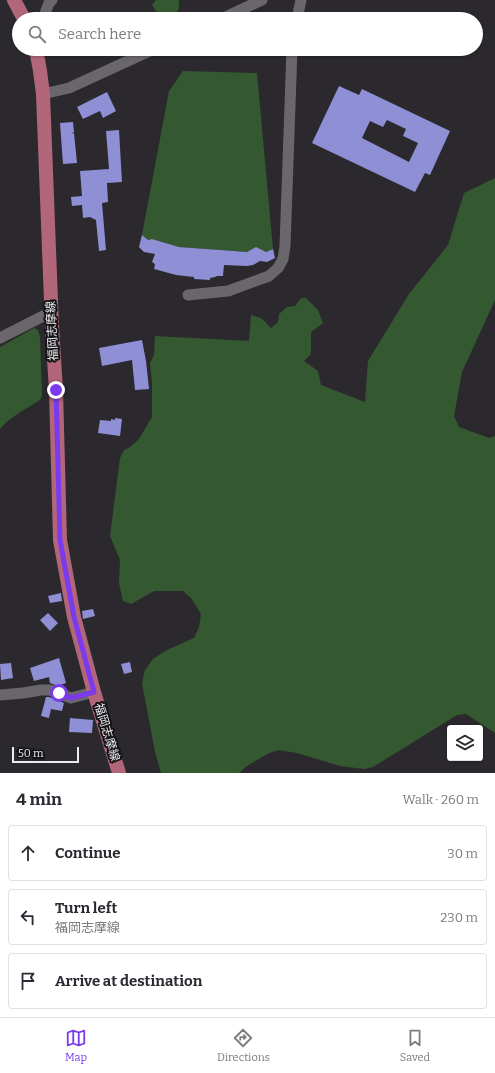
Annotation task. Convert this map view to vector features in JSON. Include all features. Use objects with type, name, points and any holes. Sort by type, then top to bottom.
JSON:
[{"type":"main road","points":[[14,0],[20,12]]},
{"type":"main road","name":"福岡志摩線","points":[[37,56],[43,94],[51,312],[56,390],[60,540],[74,617],[94,692],[119,773]]},
{"type":"street","points":[[46,12],[49,3],[52,0]]},
{"type":"street","points":[[236,12],[262,0]]},
{"type":"street","points":[[298,12],[301,0]]},
{"type":"street","points":[[43,94],[69,88],[139,56]]},
{"type":"street","points":[[188,295],[228,292],[269,276],[278,268],[283,259],[285,246],[292,56]]},
{"type":"street","points":[[0,338],[51,312]]},
{"type":"street","points":[[0,695],[50,690],[71,698],[94,692]]},
{"type":"green space","points":[[156,0],[179,0],[179,8],[177,12],[157,12],[152,5]]},
{"type":"green space","points":[[183,71],[257,73],[273,249],[266,252],[256,248],[247,252],[179,247],[152,239],[148,240],[142,235],[169,91]]},
{"type":"green space","points":[[495,178],[495,300],[462,372],[454,416],[459,427],[489,438],[495,436],[495,733],[466,714],[457,715],[373,767],[364,769],[340,766],[297,753],[279,750],[269,753],[247,766],[239,773],[161,773],[155,752],[142,683],[145,670],[153,659],[167,650],[194,638],[199,627],[201,614],[191,598],[183,591],[154,591],[131,604],[123,601],[119,583],[120,560],[110,536],[120,458],[124,450],[139,439],[152,417],[152,383],[150,363],[154,355],[155,336],[249,341],[251,315],[261,318],[271,328],[278,322],[279,314],[287,307],[295,306],[301,298],[306,298],[318,310],[323,323],[311,332],[311,354],[304,361],[318,371],[321,385],[365,402],[368,361],[409,294],[448,245],[464,193]]},
{"type":"green space","points":[[34,328],[38,330],[40,337],[42,395],[40,400],[13,417],[0,429],[0,347]]},
{"type":"building","points":[[339,86],[359,95],[362,89],[450,131],[430,175],[425,173],[415,192],[312,143]],"holes":[[[387,120],[406,129],[403,136],[418,143],[409,162],[362,138],[370,121],[383,127]]]},
{"type":"building","points":[[107,92],[116,111],[103,118],[100,111],[83,119],[77,107]]},
{"type":"building","points":[[73,122],[74,132],[71,134],[74,133],[77,163],[63,164],[60,123]]},
{"type":"building","points":[[119,130],[122,182],[107,183],[108,202],[102,203],[106,250],[99,251],[96,220],[90,217],[83,218],[82,205],[72,206],[71,197],[82,196],[80,171],[109,169],[106,131]]},
{"type":"building","points":[[142,235],[148,240],[152,239],[179,247],[247,252],[256,247],[266,252],[273,249],[275,258],[267,262],[260,261],[253,265],[247,266],[224,265],[223,276],[210,278],[210,280],[194,279],[194,277],[176,275],[154,269],[155,264],[152,262],[155,254],[144,252],[139,247]]},
{"type":"building","points":[[142,340],[149,389],[135,390],[132,360],[102,366],[99,348]]},
{"type":"building","points":[[115,418],[122,419],[120,436],[98,433],[100,420],[111,421],[111,419],[115,420]]},
{"type":"building","points":[[61,593],[62,601],[50,603],[48,596]]},
{"type":"building","points":[[93,609],[95,616],[83,619],[82,611]]},
{"type":"building","points":[[48,613],[58,623],[50,631],[40,620]]},
{"type":"building","points":[[59,658],[66,683],[58,686],[50,683],[49,677],[34,681],[30,668]]},
{"type":"building","points":[[130,662],[132,672],[124,674],[121,664]]},
{"type":"building","points":[[11,663],[13,678],[1,680],[0,664]]},
{"type":"building","points":[[46,697],[64,703],[62,711],[51,709],[49,718],[41,716]]},
{"type":"building","points":[[70,718],[93,720],[92,733],[69,732]]},
{"type":"route","points":[[56,390],[60,540],[74,617],[94,692],[71,698],[59,693]]}]
